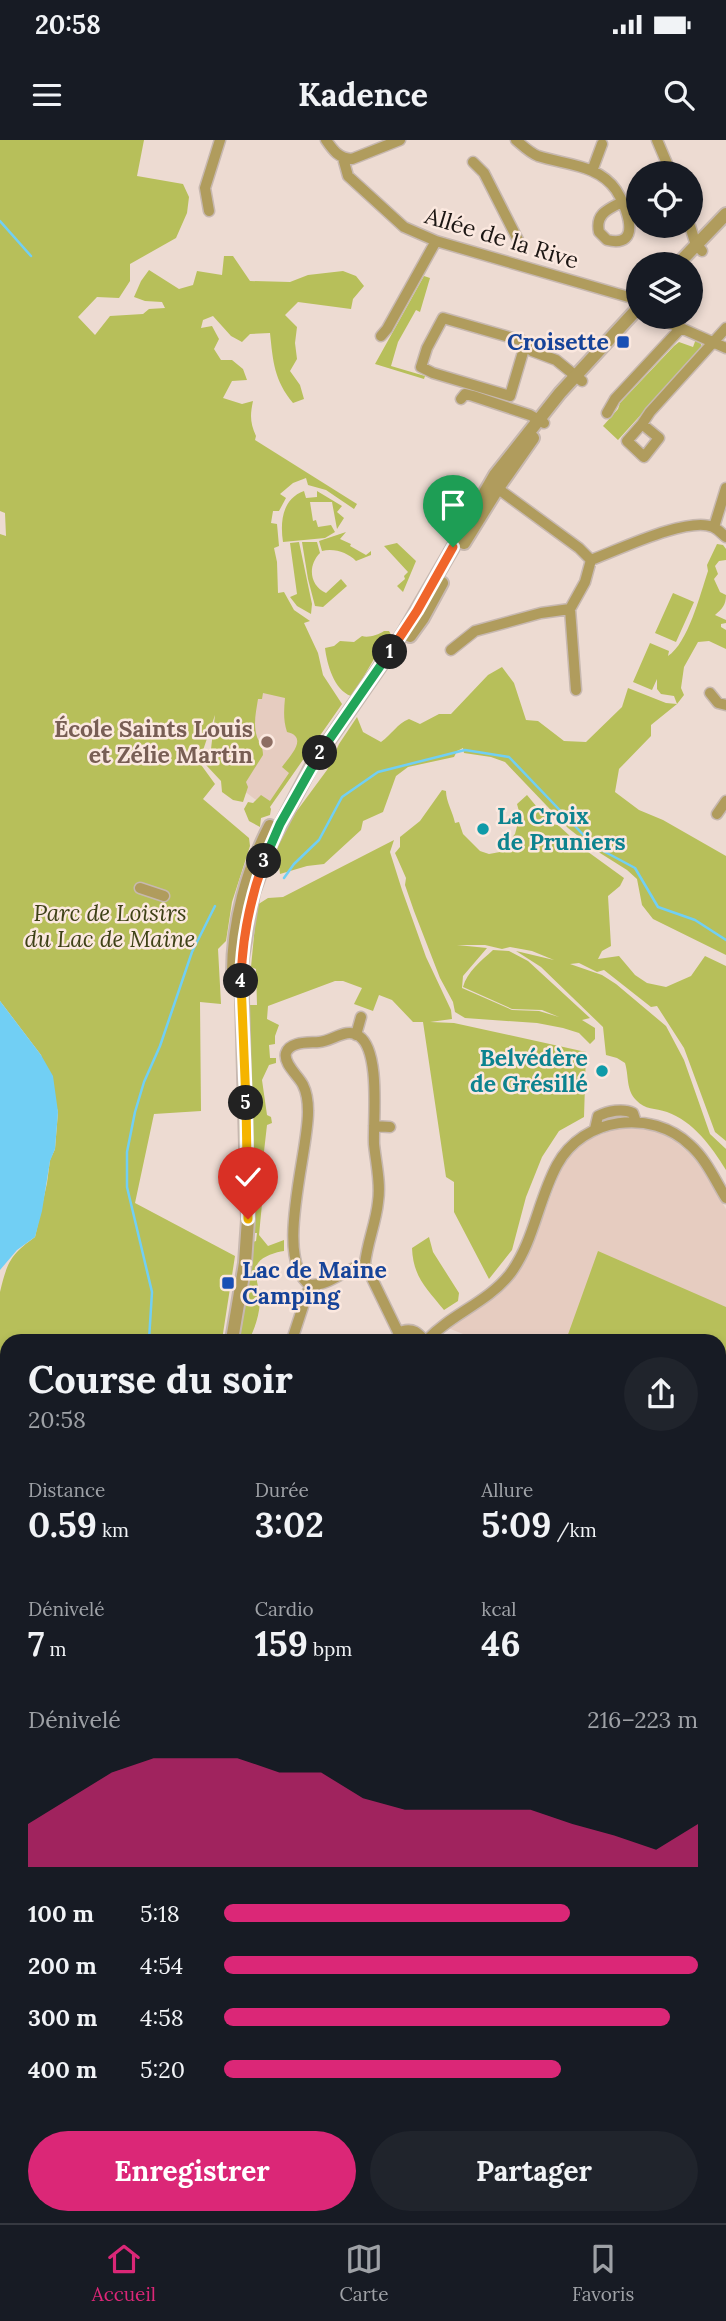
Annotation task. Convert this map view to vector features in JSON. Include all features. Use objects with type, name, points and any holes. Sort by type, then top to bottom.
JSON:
[{"type":"street","points":[[209,211],[205,188],[220,140]]},
{"type":"street","name":"Allée de la Rive","points":[[326,140],[336,154],[343,158],[348,176],[400,225],[436,241],[626,296]]},
{"type":"street","points":[[343,158],[352,159],[400,140]]},
{"type":"street","points":[[516,140],[537,155],[569,162],[592,171],[611,184],[622,202]]},
{"type":"street","points":[[657,140],[666,161]]},
{"type":"street","points":[[592,171],[602,144]]},
{"type":"street","points":[[473,162],[484,173],[518,240]]},
{"type":"street","points":[[696,252],[726,214]]},
{"type":"street","points":[[693,252],[726,224]]},
{"type":"street","points":[[695,238],[699,247]]},
{"type":"street","points":[[381,336],[436,241]]},
{"type":"street","points":[[527,346],[510,396],[421,367],[426,348],[443,318],[523,341],[532,351],[556,360],[579,378]]},
{"type":"street","points":[[227,1334],[243,1209],[234,951],[244,891],[267,841],[313,765],[379,670],[410,637],[423,618],[494,485],[541,421],[626,322]]},
{"type":"street","points":[[642,424],[726,328]]},
{"type":"street","points":[[579,378],[628,329]]},
{"type":"street","points":[[607,413],[615,399],[680,329]]},
{"type":"street","points":[[683,329],[726,348]]},
{"type":"street","points":[[461,399],[465,394],[541,421]]},
{"type":"street","points":[[494,485],[579,548],[591,560]]},
{"type":"street","points":[[714,527],[726,488]]},
{"type":"street","points":[[591,560],[681,526],[701,524],[714,527],[726,537]]},
{"type":"street","points":[[576,690],[570,609],[585,582],[591,560]]},
{"type":"street","points":[[451,650],[475,631],[541,613],[570,609]]},
{"type":"street","points":[[710,693],[718,703],[726,705]]},
{"type":"street","points":[[717,814],[726,801]]},
{"type":"street","points":[[234,1334],[245,1263],[248,1219],[242,964],[253,893],[267,841]]},
{"type":"street","points":[[140,888],[164,896]]},
{"type":"street","points":[[356,1035],[362,1017]]},
{"type":"street","points":[[365,1264],[351,1267],[317,1285],[310,1285],[297,1266],[292,1233],[307,1136],[307,1099],[304,1086],[288,1063],[286,1053],[290,1047],[297,1044],[325,1042],[345,1033],[356,1035],[366,1044],[376,1091],[374,1126],[379,1201],[365,1264],[397,1334]]},
{"type":"street","points":[[432,1334],[492,1292],[509,1275],[527,1245],[560,1159],[573,1144],[596,1129],[614,1123],[636,1122],[662,1127],[685,1140],[702,1158],[726,1198]]},
{"type":"street","points":[[374,1126],[390,1127]]},
{"type":"street","points":[[294,1334],[310,1285]]},
{"type":"street","points":[[403,1334],[411,1329],[419,1334]]},
{"type":"street","points":[[726,2162],[726,2170]]},
{"type":"shaded area","name":"École Saints Louis et Zélie Martin","points":[[234,672],[342,704],[268,809],[218,771]]},
{"type":"shaded area","points":[[617,1128],[659,1132],[690,1154],[703,1170],[726,1209],[726,1334],[463,1334],[448,1328],[491,1300],[509,1283],[529,1252],[564,1162],[587,1140]]},
{"type":"green space","name":"Parc de Loisirs du Lac de Maine","points":[[0,140],[144,140],[137,176],[183,184],[189,197],[187,213],[176,238],[130,264],[130,281],[119,298],[97,297],[78,317],[95,335],[110,316],[143,314],[149,309],[165,308],[162,302],[134,297],[149,270],[179,289],[193,285],[197,271],[222,275],[224,256],[233,256],[250,281],[290,282],[308,275],[343,271],[356,276],[364,286],[353,299],[351,309],[298,302],[285,315],[297,327],[297,359],[290,371],[300,385],[304,399],[293,403],[278,378],[270,333],[250,334],[242,342],[231,336],[213,316],[203,320],[201,328],[212,326],[219,339],[214,349],[221,360],[232,360],[243,369],[247,380],[232,381],[223,398],[242,404],[253,401],[251,419],[255,440],[357,504],[354,509],[326,490],[308,485],[306,478],[293,483],[280,494],[286,498],[279,511],[273,511],[271,523],[277,524],[279,546],[274,548],[278,593],[284,592],[294,610],[310,621],[304,623],[318,653],[323,675],[342,704],[270,807],[270,815],[261,818],[260,827],[249,821],[244,809],[248,802],[253,803],[261,795],[270,801],[289,773],[282,767],[297,742],[293,734],[287,732],[285,698],[263,693],[262,699],[258,699],[255,727],[263,755],[246,782],[248,787],[243,802],[233,800],[222,792],[221,781],[206,765],[215,715],[199,762],[215,784],[203,799],[249,838],[250,846],[232,902],[226,941],[218,949],[221,1004],[200,1002],[201,1111],[154,1114],[135,1203],[235,1256],[223,1334],[0,1334],[0,1292],[11,1260],[35,1237],[50,1160],[55,1149],[58,1112],[41,1055],[0,1001],[0,534],[6,536],[5,513],[0,511]]},
{"type":"green space","points":[[424,276],[430,278],[420,312],[416,310],[398,342],[391,366],[425,376],[424,379],[375,364]]},
{"type":"green space","points":[[696,339],[702,347],[699,354],[694,356],[618,440],[603,426],[620,403],[674,346],[679,342],[693,347]]},
{"type":"green space","points":[[304,491],[306,498],[317,497],[317,491],[342,506],[337,512],[344,518],[337,529],[332,502],[310,502],[313,521],[316,520],[318,527],[331,525],[335,532],[325,538],[283,542],[284,512],[291,500]]},
{"type":"green space","points":[[346,532],[340,539],[366,555],[371,551],[371,555],[356,561],[341,552],[322,551],[319,541]]},
{"type":"green space","points":[[299,542],[312,604],[311,614],[297,606],[290,597],[297,594],[290,543]]},
{"type":"green space","points":[[302,542],[317,542],[320,553],[312,570],[316,586],[326,593],[341,579],[347,586],[323,607],[315,606]]},
{"type":"green space","points":[[397,543],[416,561],[403,592],[397,586],[408,572],[384,546]]},
{"type":"green space","points":[[717,544],[723,545],[726,549],[726,560],[719,561],[715,566],[718,574],[714,579],[726,598],[715,615],[726,620],[721,627],[726,630],[726,649],[709,641],[698,642],[684,667],[681,688],[684,695],[677,704],[674,696],[661,694],[657,689],[657,679],[652,690],[633,682],[650,643],[669,651],[668,656],[682,641],[697,605],[708,571],[707,565]]},
{"type":"green space","points":[[673,593],[694,602],[676,642],[655,633]]},
{"type":"green space","points":[[389,631],[393,638],[386,650],[374,659],[354,693],[351,696],[345,693],[332,676],[325,648],[340,641],[354,642],[362,636],[373,636]]},
{"type":"green space","points":[[502,667],[514,683],[526,720],[538,721],[564,741],[586,742],[622,707],[628,688],[666,703],[677,704],[651,725],[651,736],[619,769],[615,792],[639,810],[663,820],[726,856],[726,955],[653,919],[642,905],[637,879],[627,870],[568,828],[505,762],[464,753],[463,748],[457,751],[454,757],[408,767],[396,776],[383,812],[363,821],[361,830],[324,864],[280,874],[277,848],[285,827],[327,770],[339,744],[357,717],[363,732],[381,742],[409,719],[420,724],[439,714],[451,714],[488,675]]},
{"type":"green space","points":[[442,790],[446,791],[455,823],[459,822],[463,834],[480,851],[489,854],[500,852],[515,834],[520,815],[517,804],[527,795],[551,824],[558,825],[584,849],[624,878],[620,886],[608,896],[611,946],[602,951],[598,959],[619,956],[635,975],[647,983],[666,987],[691,976],[705,956],[726,966],[726,1141],[715,1132],[684,1048],[657,1006],[651,1007],[604,970],[597,972],[579,963],[570,964],[602,975],[616,984],[666,1026],[684,1060],[710,1134],[726,1149],[726,1170],[693,1128],[676,1116],[647,1107],[636,1100],[629,1087],[625,1063],[606,1055],[603,1027],[541,967],[516,951],[554,960],[532,951],[510,947],[502,949],[485,945],[457,945],[487,948],[463,976],[462,988],[512,1010],[539,1011],[559,1017],[542,1010],[512,1009],[463,987],[471,972],[493,950],[509,951],[528,961],[590,1018],[582,1020],[595,1028],[595,1039],[590,1044],[579,1033],[563,1028],[537,1023],[465,1018],[455,1012],[414,911],[405,885],[406,878],[395,853],[400,847],[400,837],[420,821]]},
{"type":"green space","points":[[394,840],[390,852],[402,890],[426,957],[451,1010],[452,1019],[430,1022],[454,1023],[586,1052],[584,1117],[559,1131],[542,1157],[526,1197],[512,1250],[489,1279],[454,1212],[454,1182],[446,1177],[423,1022],[413,1022],[392,1000],[379,995],[373,1011],[354,1004],[362,988],[343,981],[335,981],[268,1006],[267,1019],[279,1025],[275,1044],[269,1045],[270,1058],[276,1058],[276,1063],[269,1065],[262,1080],[267,1115],[271,1117],[272,1123],[267,1125],[259,1235],[268,1246],[284,1240],[284,1251],[266,1256],[258,1263],[258,1317],[252,1334],[240,1334],[253,1242],[256,1241],[257,1233],[254,1233],[255,1182],[248,1005],[257,1005],[256,969],[251,967],[257,905],[268,898],[283,897]]},
{"type":"green space","points":[[429,1237],[433,1252],[459,1293],[458,1301],[444,1310],[422,1282],[413,1258],[412,1248]]},
{"type":"green space","points":[[598,1251],[726,1307],[726,1334],[568,1334]]},
{"type":"water","points":[[0,1001],[41,1055],[53,1076],[58,1112],[55,1149],[50,1161],[35,1237],[17,1250],[0,1270]]},
{"type":"waterway","points":[[0,221],[31,256]]},
{"type":"waterway","points":[[284,878],[294,864],[319,840],[342,797],[378,772],[465,750],[509,757],[594,846],[635,868],[658,907],[695,920],[726,940]]},
{"type":"waterway","points":[[149,1334],[152,1292],[127,1187],[127,1152],[144,1082],[160,1046],[192,952],[215,906]]},
{"type":"place","name":"Croisette","points":[[623,342]]},
{"type":"place","name":"École Saints Louis et Zélie Martin","points":[[267,742]]},
{"type":"place","name":"La Croix de Pruniers","points":[[483,829]]},
{"type":"place","name":"Belvédère de Grésillé","points":[[602,1071]]},
{"type":"place","name":"Lac de Maine Camping","points":[[228,1283]]},
{"type":"route","points":[[248,1219],[241,1006],[242,964],[253,893],[271,843],[290,804],[327,741],[404,632],[453,547]]}]
